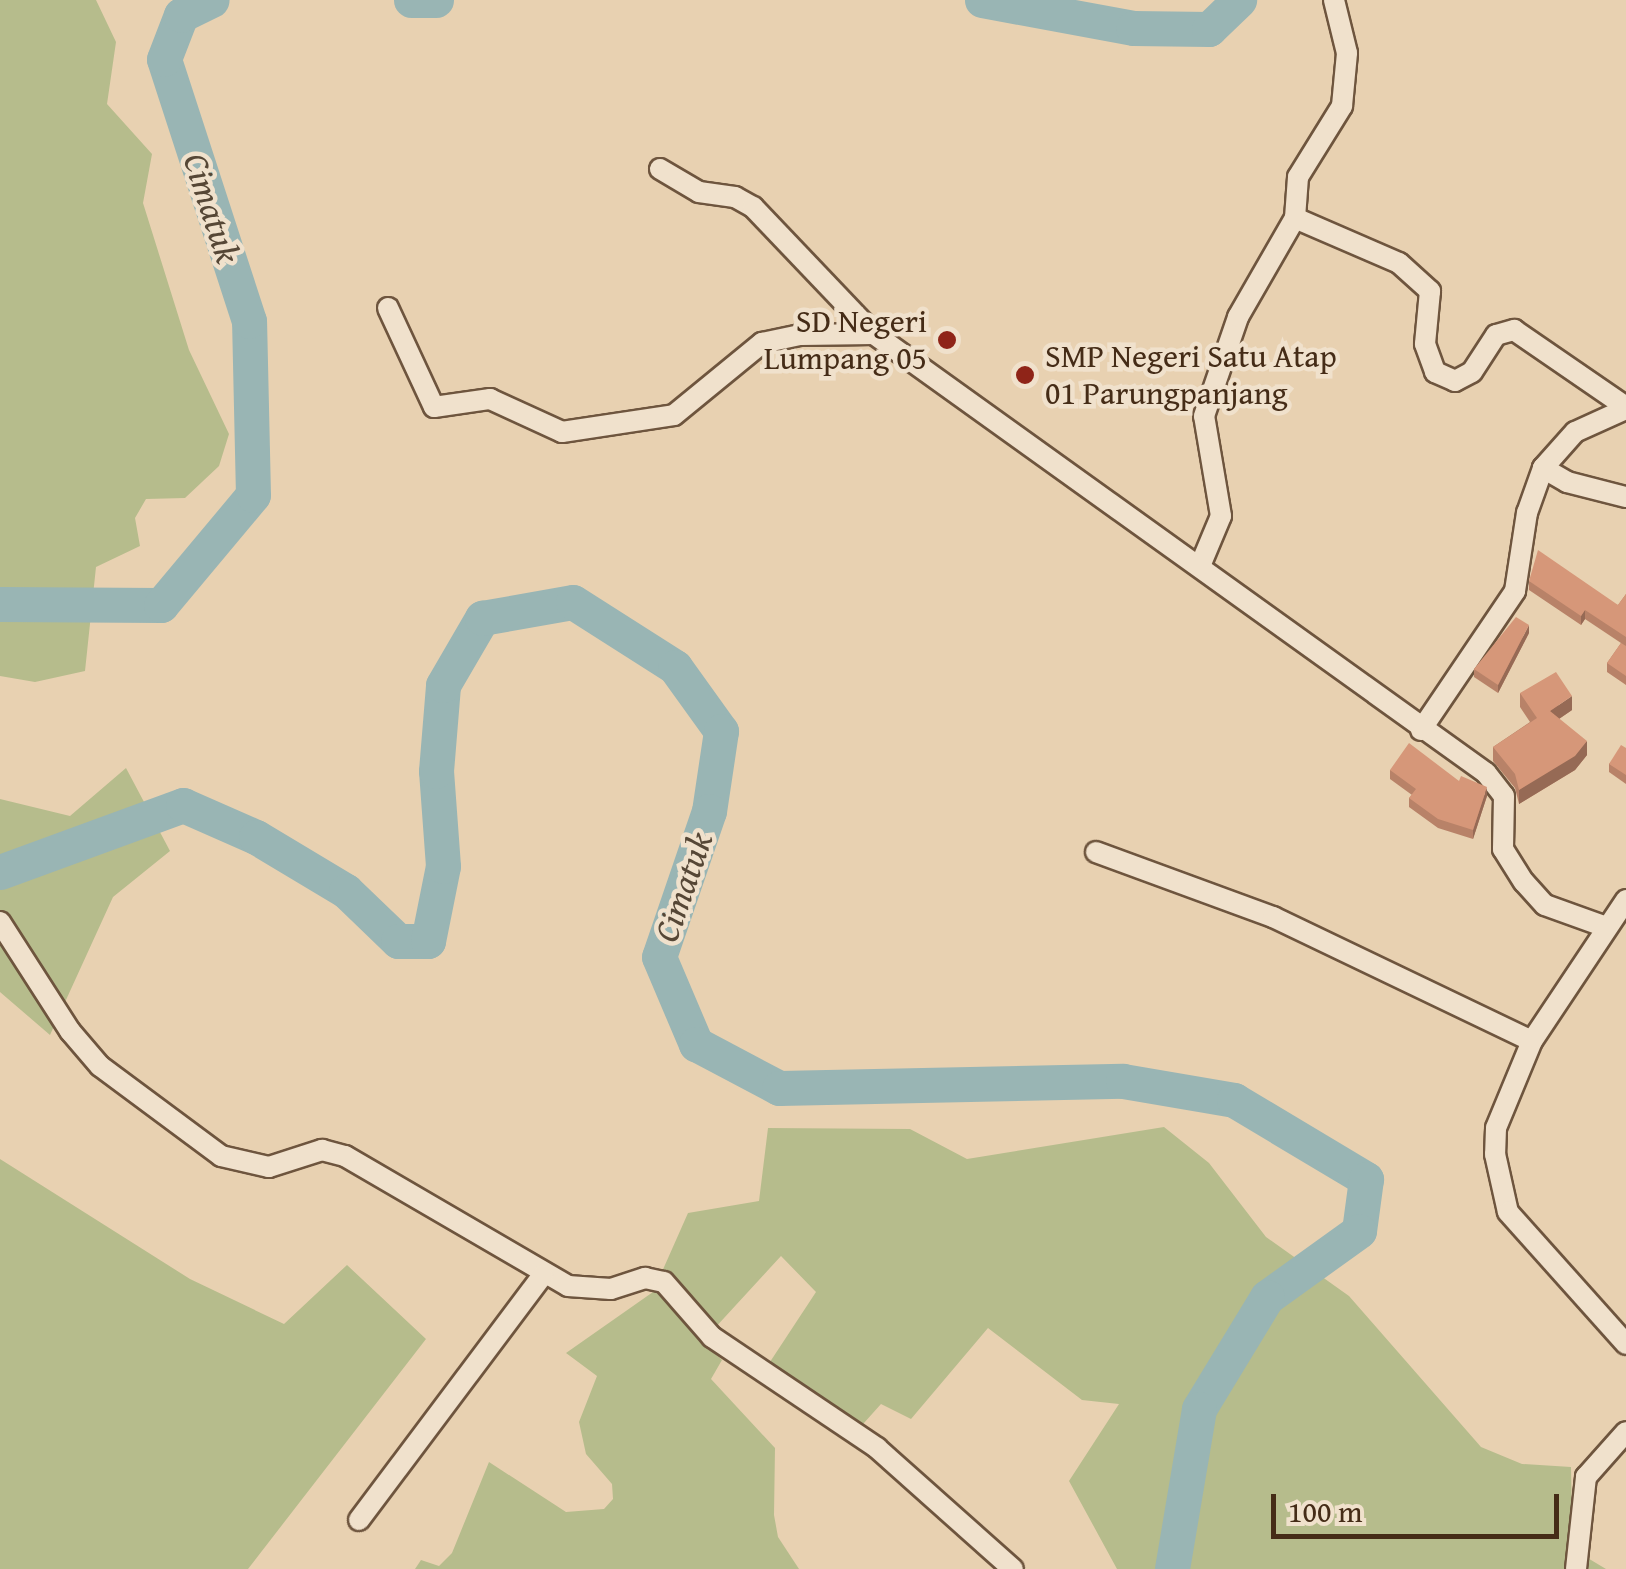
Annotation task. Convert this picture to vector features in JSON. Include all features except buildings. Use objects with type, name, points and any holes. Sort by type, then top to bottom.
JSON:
[{"type":"street","points":[[1200,566],[1221,516],[1206,461],[1204,416],[1238,317],[1296,218],[1298,177],[1342,106],[1347,52],[1334,0]]},
{"type":"street","points":[[660,169],[700,192],[735,197],[752,208],[874,334],[1486,773],[1504,796],[1503,849],[1534,893],[1545,904],[1606,927]]},
{"type":"street","points":[[1296,218],[1398,263],[1430,291],[1424,344],[1435,372],[1455,381],[1472,372],[1496,335],[1514,330],[1626,408],[1575,432],[1543,468],[1524,528],[1515,591],[1421,730]]},
{"type":"street","points":[[388,308],[434,407],[490,399],[562,432],[674,415],[762,343],[800,335],[874,334]]},
{"type":"street","points":[[1543,468],[1567,482],[1626,497]]},
{"type":"street","points":[[1096,852],[1273,916],[1532,1041]]},
{"type":"street","points":[[1626,900],[1532,1041],[1496,1128],[1501,1194],[1529,1241],[1626,1344]]},
{"type":"street","points":[[0,922],[70,1031],[100,1066],[221,1156],[269,1167],[322,1150],[345,1156],[542,1275],[590,1289],[646,1278],[664,1282],[712,1337],[876,1448],[1013,1569]]},
{"type":"street","points":[[359,1520],[542,1275]]},
{"type":"street","points":[[1576,1569],[1586,1477],[1626,1432]]},
{"type":"green space","points":[[0,0],[96,0],[116,42],[107,104],[152,154],[143,203],[189,350],[229,434],[219,466],[185,498],[146,499],[135,518],[140,546],[96,567],[85,671],[35,682],[0,676]]},
{"type":"green space","points":[[126,768],[170,851],[113,897],[50,1035],[0,992],[0,799],[70,816]]},
{"type":"green space","points":[[1164,1127],[1209,1163],[1266,1237],[1349,1296],[1481,1447],[1522,1464],[1571,1467],[1572,1519],[1586,1557],[1606,1569],[1117,1569],[1069,1481],[1119,1404],[1082,1400],[988,1328],[911,1419],[881,1404],[855,1433],[766,1368],[816,1292],[781,1256],[702,1342],[722,1360],[711,1379],[775,1448],[774,1515],[778,1537],[799,1569],[415,1569],[421,1560],[439,1566],[452,1553],[489,1462],[566,1512],[604,1509],[613,1499],[612,1484],[586,1454],[579,1422],[597,1376],[566,1353],[653,1292],[688,1213],[759,1201],[768,1128],[910,1129],[967,1159]]},
{"type":"green space","points":[[0,1159],[190,1279],[284,1324],[347,1265],[426,1339],[248,1569],[0,1569]]},
{"type":"waterway","name":"Cimatuk","points":[[0,604],[161,605],[253,495],[249,321],[164,59],[181,15],[212,0]]},
{"type":"waterway","name":"Cimatuk","points":[[411,0],[436,0]]},
{"type":"waterway","name":"Cimatuk","points":[[982,0],[1133,28],[1209,29],[1239,0]]},
{"type":"waterway","name":"Cimatuk","points":[[0,872],[183,805],[256,837],[346,891],[398,941],[428,941],[443,866],[436,771],[443,685],[482,618],[573,602],[675,667],[721,731],[709,811],[659,957],[696,1044],[779,1088],[1123,1081],[1234,1100],[1366,1179],[1359,1231],[1267,1297],[1199,1409],[1172,1569]]},
{"type":"place","name":"SD Negeri Lumpang 05","points":[[947,340]]},
{"type":"place","name":"SMP Negeri Satu Atap 01 Parungpanjang","points":[[1025,375]]}]
